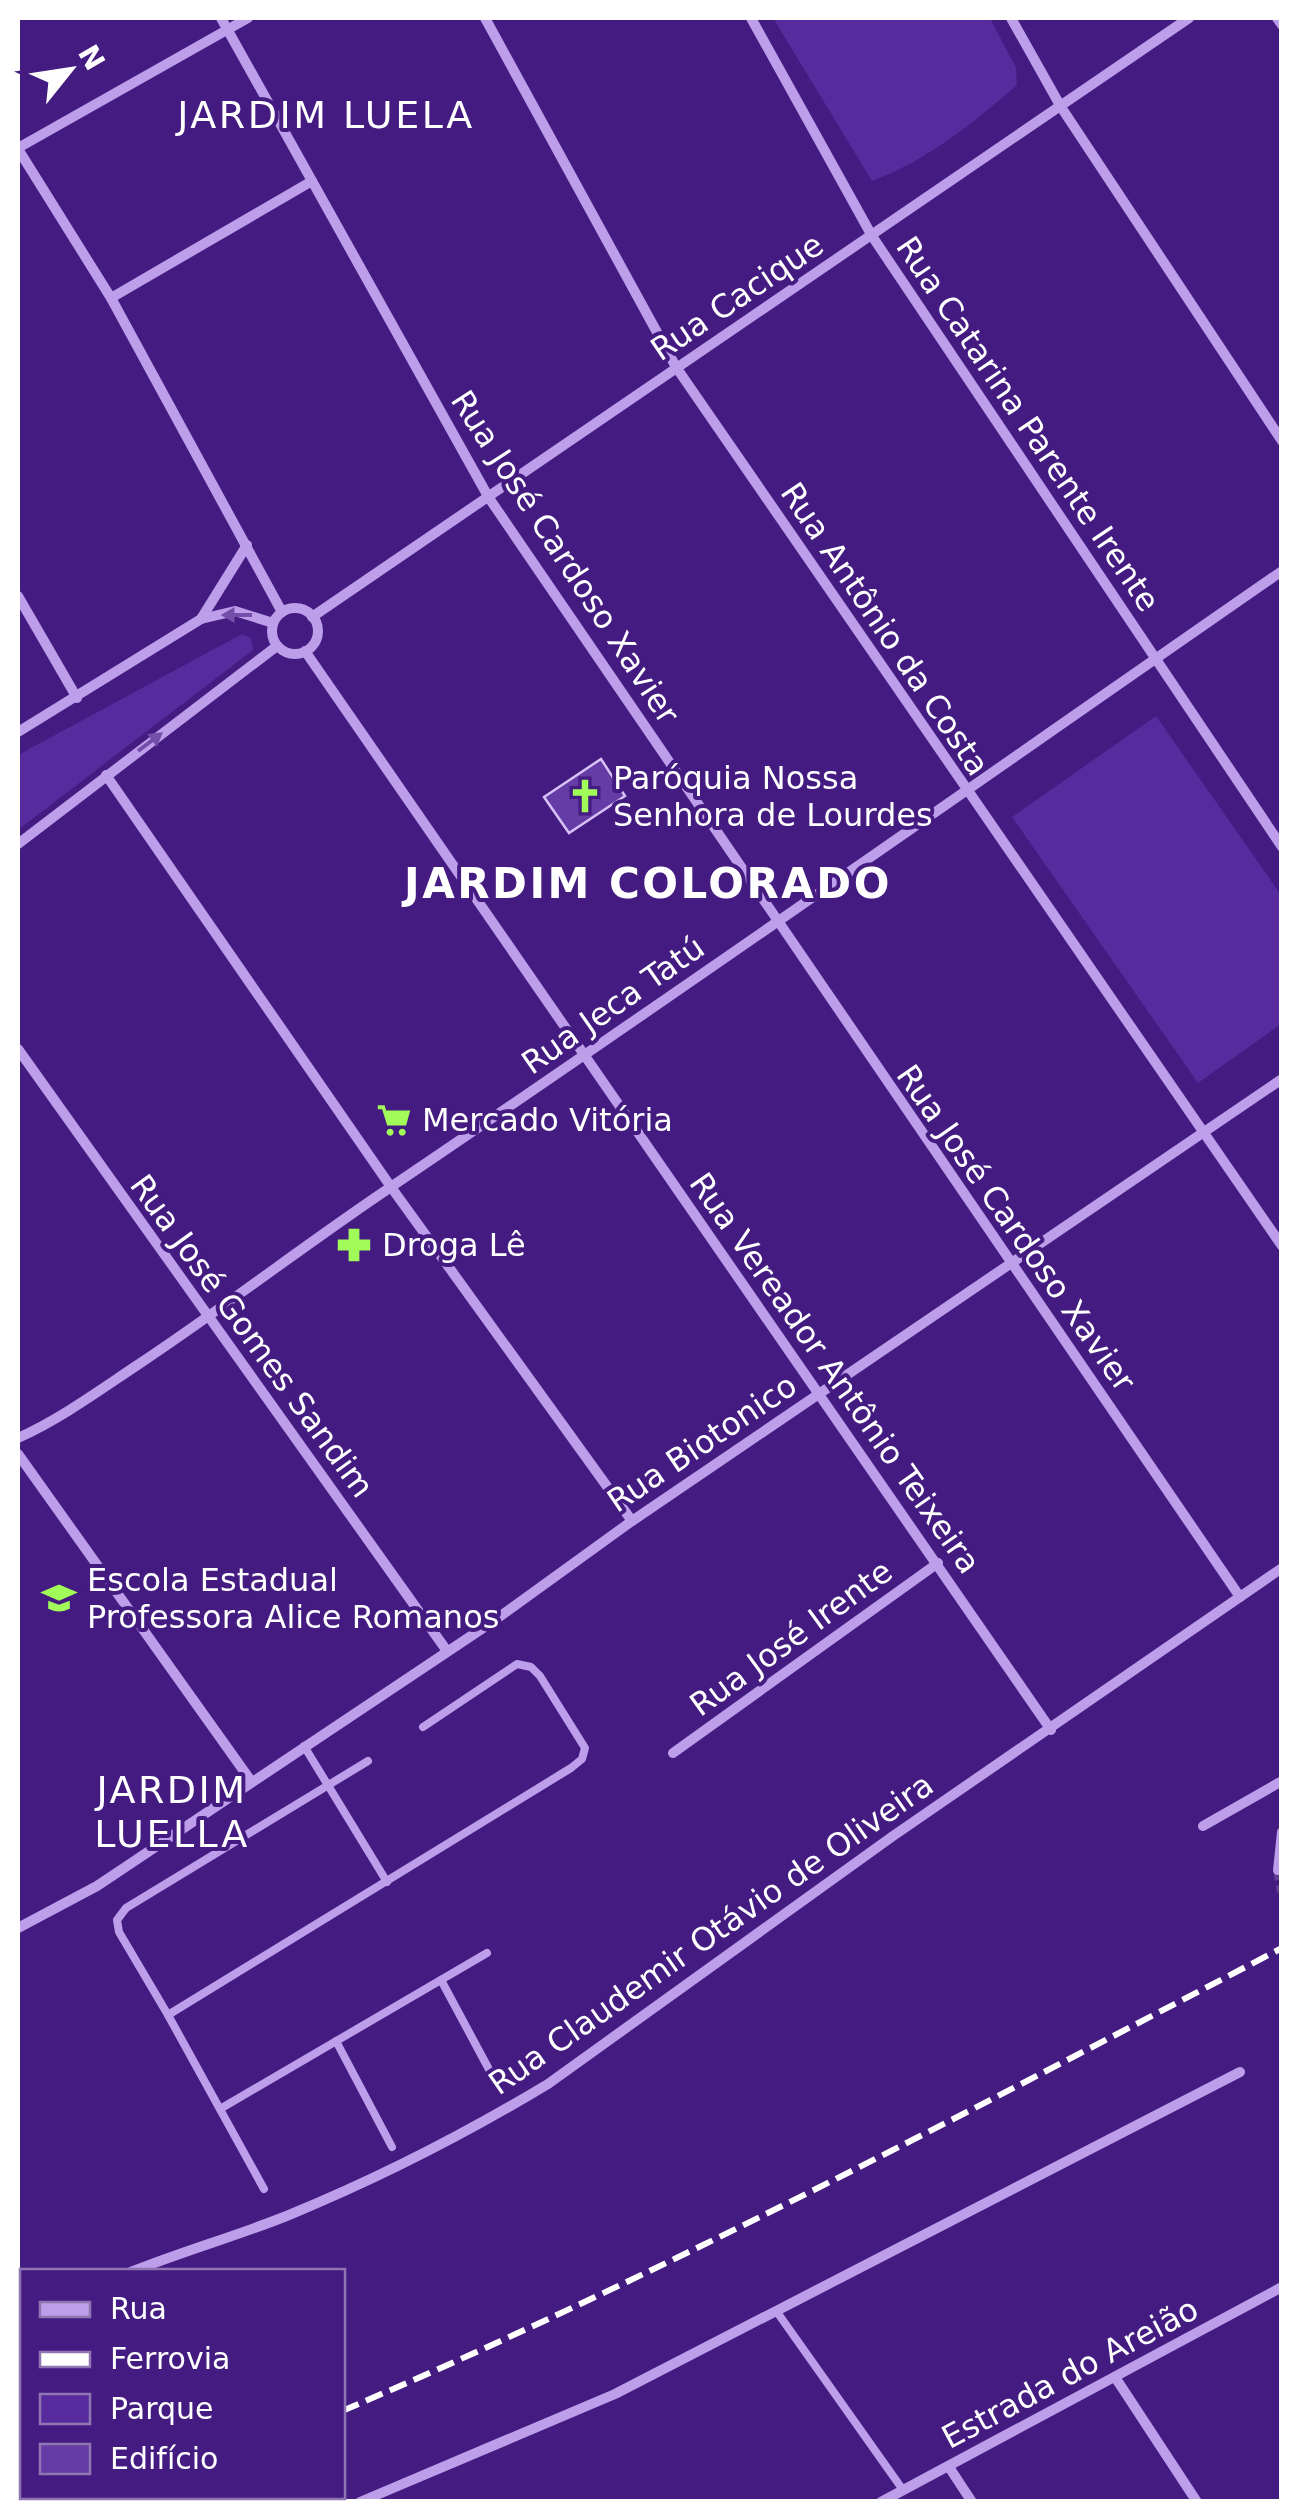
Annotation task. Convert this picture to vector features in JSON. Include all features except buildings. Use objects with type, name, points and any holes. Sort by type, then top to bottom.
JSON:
[{"type":"street","points":[[248,18],[225,23],[18,148],[111,298],[282,612]]},
{"type":"street","name":"Rua Antônio da Costa","points":[[485,18],[676,367],[1282,1246]]},
{"type":"street","name":"Rua Catarina Parente Irente","points":[[751,18],[872,236],[1282,847]]},
{"type":"street","points":[[1011,18],[1062,107],[1282,441]]},
{"type":"street","name":"Rua Cacique","points":[[312,617],[1189,18]]},
{"type":"street","points":[[1276,18],[1282,25]]},
{"type":"street","name":"Rua José Cardoso Xavier","points":[[225,23],[489,498],[1240,1597]]},
{"type":"street","points":[[111,298],[312,181]]},
{"type":"street","points":[[200,620],[247,545]]},
{"type":"street","name":"Rua Jeca Tatú","points":[[18,1438],[60,1416],[208,1318],[391,1187],[583,1059],[774,920],[1282,571]]},
{"type":"street","points":[[18,596],[77,698]]},
{"type":"street","points":[[303,609],[312,617],[317,634],[304,651],[290,653],[278,646],[272,623],[282,612],[303,609]]},
{"type":"street","points":[[18,732],[200,620],[234,611],[272,623]]},
{"type":"street","points":[[18,844],[278,646]]},
{"type":"street","name":"Rua Vereador Antônio Teixeira","points":[[304,651],[1051,1730]]},
{"type":"street","points":[[106,775],[391,1187],[632,1520]]},
{"type":"street","name":"Rua José Gomes Sandim","points":[[18,1049],[447,1651]]},
{"type":"street","name":"Rua Biotonico","points":[[18,1928],[97,1886],[1282,1080]]},
{"type":"street","points":[[18,1454],[251,1781]]},
{"type":"street","name":"Rua José Irente","points":[[673,1752],[938,1563]]},
{"type":"street","name":"Rua Claudemir Otávio de Oliveira","points":[[139,2269],[288,2216],[506,2110],[1282,1568]]},
{"type":"street","points":[[1203,1826],[1282,1781]]},
{"type":"street","points":[[1278,1870],[1282,1832]]},
{"type":"street","points":[[360,2502],[615,2394],[1240,2072]]},
{"type":"street","points":[[1278,2289],[1282,2302]]},
{"type":"street","name":"Estrada do Areião","points":[[881,2502],[1278,2289]]},
{"type":"street","points":[[1115,2377],[1197,2502]]},
{"type":"street","points":[[948,2467],[972,2502]]},
{"type":"lane","points":[[168,2015],[570,1768],[582,1759],[585,1748],[540,1676],[530,1667],[517,1664],[423,1726]]},
{"type":"lane","points":[[304,1746],[387,1882]]},
{"type":"lane","points":[[264,2189],[119,1932],[117,1920],[126,1908],[368,1761]]},
{"type":"lane","points":[[220,2109],[487,1954]]},
{"type":"lane","points":[[441,1980],[499,2088]]},
{"type":"lane","points":[[336,2041],[392,2147]]},
{"type":"lane","points":[[778,2312],[903,2490]]},
{"type":"green space","points":[[773,18],[990,18],[1016,68],[1017,85],[949,140],[872,181]]},
{"type":"green space","points":[[242,634],[251,638],[253,650],[18,830],[18,755]]},
{"type":"green space","points":[[1156,716],[1281,895],[1281,1024],[1198,1083],[1012,817]]},
{"type":"tunnel","points":[[1278,1870],[1282,1892]]},
{"type":"railway","points":[[345,2410],[699,2247],[1282,1948]]},
{"type":"railway","points":[[128,2502],[134,2499]]},
{"type":"place","name":"Paróquia Nossa Senhora de Lourdes","points":[[585,796]]},
{"type":"place","name":"Mercado Vitória","points":[[394,1120]]},
{"type":"place","name":"Droga Lê","points":[[354,1245]]},
{"type":"place","name":"Escola Estadual Professora Alice Romanos","points":[[59,1598]]},
{"type":"district","name":"JARDIM LUELA","points":[[326,115]]},
{"type":"district","name":"JARDIM COLORADO","points":[[648,883]]},
{"type":"district","name":"JARDIM LUELLA","points":[[172,1812]]}]
